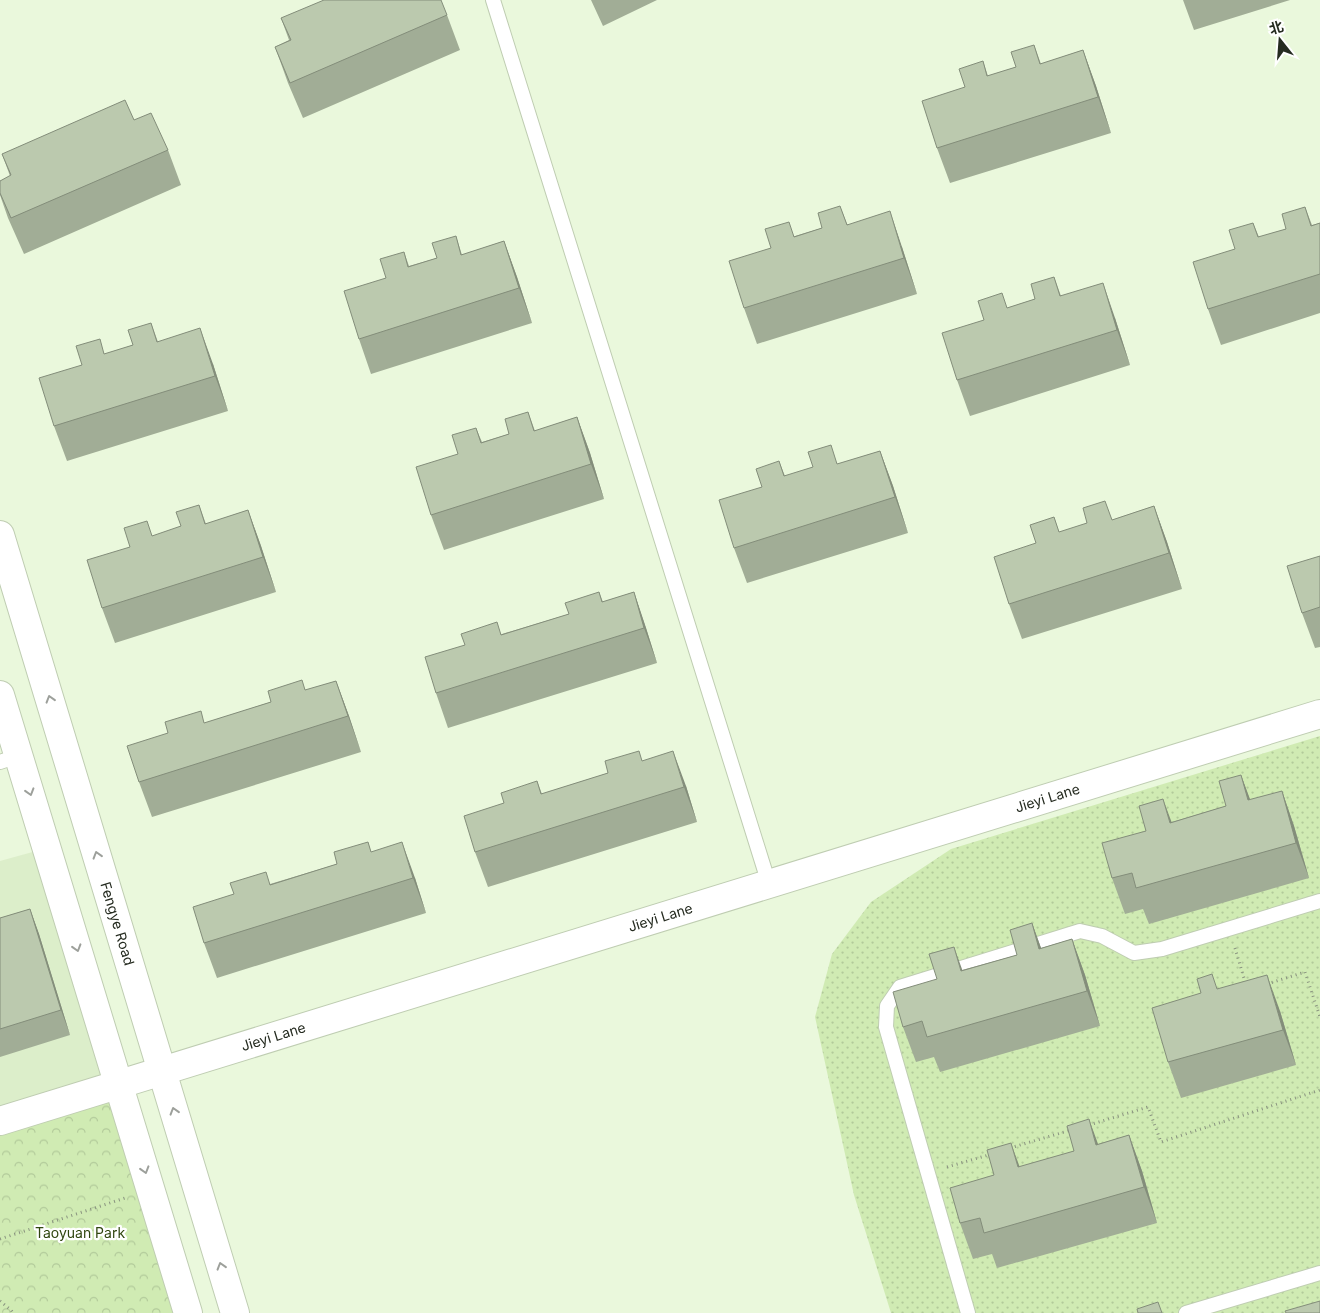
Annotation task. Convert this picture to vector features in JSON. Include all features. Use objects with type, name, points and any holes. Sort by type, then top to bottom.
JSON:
[{"type":"street","name":"Fengye Road","points":[[0,535],[235,1313]]},
{"type":"street","points":[[0,695],[9,758],[118,1084],[188,1313]]},
{"type":"street","name":"Jieyi Lane","points":[[0,1120],[1320,714]]},
{"type":"lane","points":[[493,0],[769,884]]},
{"type":"lane","points":[[968,1313],[886,1027],[887,1006],[900,987],[1080,931],[1102,936],[1134,953],[1162,949],[1320,901]]},
{"type":"lane","points":[[1186,1313],[1320,1273]]},
{"type":"path","points":[[1229,928],[1248,991]]},
{"type":"path","points":[[1264,985],[1305,972],[1320,1017]]},
{"type":"path","points":[[1084,1126],[1148,1108],[1161,1142],[1320,1090]]},
{"type":"path","points":[[928,1172],[1075,1129]]},
{"type":"path","points":[[0,1239],[151,1190]]},
{"type":"path","points":[[0,1301],[13,1313]]},
{"type":"shaded area","points":[[47,848],[118,1084],[0,1121],[0,861]]},
{"type":"green space","points":[[1320,736],[1320,1313],[891,1313],[854,1195],[815,1017],[832,954],[871,902],[951,849]]},
{"type":"green space","name":"Taoyuan Park","points":[[118,1084],[188,1313],[0,1313],[0,1121]]},
{"type":"building","points":[[324,0],[441,0],[447,15],[290,83],[275,47],[291,40],[281,18]]},
{"type":"building","points":[[1034,45],[1040,64],[1083,50],[1098,97],[937,148],[922,101],[965,87],[959,69],[983,61],[987,76],[1016,67],[1011,52]]},
{"type":"building","points":[[125,100],[134,120],[151,113],[168,150],[11,218],[0,193],[0,181],[11,175],[2,154]]},
{"type":"building","points":[[840,206],[847,225],[890,211],[904,258],[744,308],[729,261],[771,248],[765,229],[789,222],[794,237],[822,228],[818,213]]},
{"type":"building","points":[[1305,207],[1311,226],[1320,223],[1320,274],[1208,309],[1193,262],[1235,249],[1229,230],[1253,223],[1258,237],[1286,229],[1282,214]]},
{"type":"building","points":[[456,236],[461,255],[504,241],[519,288],[359,339],[344,291],[386,278],[380,259],[404,252],[408,267],[437,258],[432,243]]},
{"type":"building","points":[[1054,277],[1060,296],[1103,283],[1117,330],[957,380],[942,333],[984,320],[978,301],[1002,293],[1007,308],[1035,299],[1031,284]]},
{"type":"building","points":[[151,323],[157,342],[200,328],[215,376],[54,426],[39,378],[82,365],[76,346],[100,339],[104,354],[133,345],[128,330]]},
{"type":"building","points":[[528,412],[534,431],[577,417],[591,464],[431,515],[416,467],[458,454],[452,435],[476,428],[481,443],[509,434],[505,419]]},
{"type":"building","points":[[831,445],[837,464],[880,451],[895,497],[734,548],[719,500],[762,487],[756,469],[779,461],[784,476],[813,467],[808,452]]},
{"type":"building","points":[[1105,501],[1112,520],[1154,506],[1169,553],[1009,604],[994,557],[1036,543],[1030,525],[1054,517],[1059,532],[1087,523],[1083,508]]},
{"type":"building","points":[[199,505],[205,524],[248,510],[263,557],[102,608],[87,560],[130,547],[124,528],[147,521],[152,536],[181,526],[176,512]]},
{"type":"building","points":[[1320,556],[1320,607],[1302,613],[1287,566]]},
{"type":"building","points":[[599,592],[602,602],[634,592],[644,628],[436,693],[425,657],[465,645],[461,634],[497,622],[501,635],[569,614],[565,603]]},
{"type":"building","points":[[302,680],[305,690],[336,681],[348,716],[139,782],[127,746],[168,733],[165,722],[201,711],[204,723],[271,702],[268,691]]},
{"type":"building","points":[[639,751],[642,761],[673,751],[684,787],[475,852],[464,816],[504,803],[501,793],[537,781],[541,794],[608,773],[605,761]]},
{"type":"building","points":[[1241,775],[1248,800],[1282,791],[1296,843],[1136,888],[1132,873],[1112,878],[1102,843],[1146,831],[1139,806],[1163,799],[1170,823],[1226,806],[1219,781]]},
{"type":"building","points":[[368,842],[371,852],[402,842],[413,878],[204,943],[193,907],[234,894],[230,883],[266,872],[270,885],[337,864],[334,852]]},
{"type":"building","points":[[30,909],[61,1010],[0,1029],[0,918]]},
{"type":"building","points":[[1032,923],[1039,949],[1072,939],[1087,991],[927,1037],[922,1021],[903,1027],[893,992],[937,979],[929,954],[954,947],[961,971],[1017,955],[1010,930]]},
{"type":"building","points":[[1212,974],[1217,989],[1267,975],[1283,1030],[1168,1062],[1152,1008],[1201,993],[1197,979]]},
{"type":"building","points":[[1089,1119],[1096,1145],[1129,1135],[1144,1187],[984,1233],[980,1218],[960,1223],[950,1188],[994,1175],[987,1150],[1011,1143],[1018,1167],[1074,1151],[1067,1126]]},
{"type":"building","points":[[1320,1301],[1320,1313],[1286,1313],[1285,1311]]},
{"type":"building","points":[[1158,1302],[1162,1313],[1138,1313],[1137,1309]]}]
